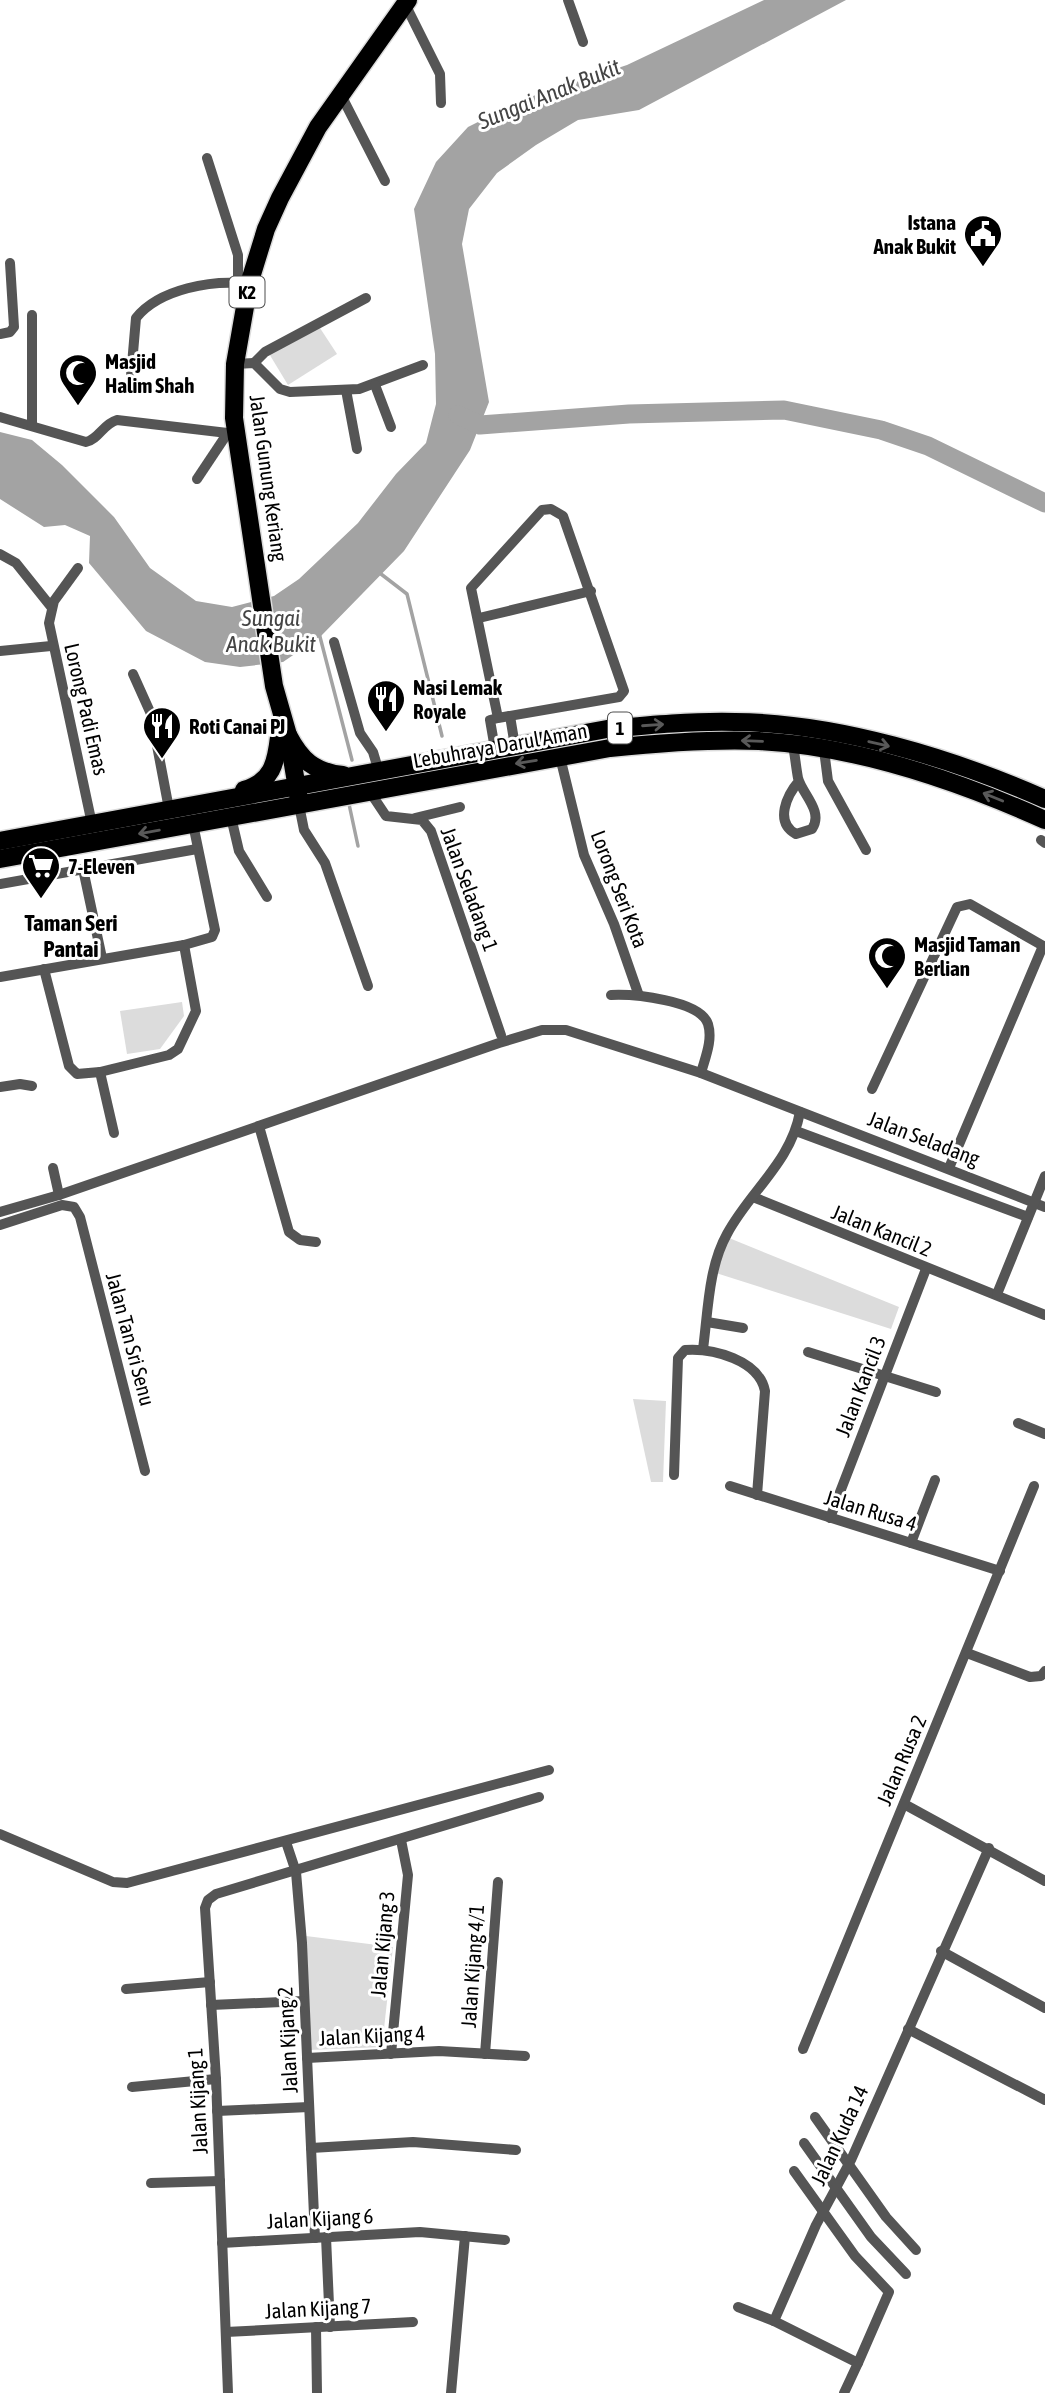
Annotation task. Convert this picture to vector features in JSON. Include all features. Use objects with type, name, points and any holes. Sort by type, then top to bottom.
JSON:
[{"type":"main road","name":"Jalan Gunung Keriang","points":[[293,797],[274,686],[260,574],[232,434],[243,283],[280,198],[318,127],[406,2]]},
{"type":"main road","name":"Lebuhraya Darul Aman","points":[[0,859],[232,817],[379,772],[607,729],[681,723],[763,723],[826,733],[908,751],[978,771],[1045,799]]},
{"type":"main road","points":[[284,736],[313,767],[323,772],[357,777]]},
{"type":"main road","points":[[215,801],[256,786],[265,779],[274,769],[284,736]]},
{"type":"main road","name":"Lebuhraya Darul Aman","points":[[0,841],[215,801],[370,792],[610,748],[703,741],[793,745],[903,767],[971,788],[1045,820]]},
{"type":"street","points":[[568,0],[583,42]]},
{"type":"street","points":[[406,2],[440,74],[441,103]]},
{"type":"street","points":[[341,94],[385,181]]},
{"type":"street","points":[[131,376],[132,333],[136,318],[142,310],[152,302],[187,290],[243,283],[238,255],[207,158]]},
{"type":"street","points":[[0,334],[10,332],[14,327],[10,263]]},
{"type":"street","points":[[235,364],[254,363],[265,352],[366,298]]},
{"type":"street","points":[[32,315],[32,425]]},
{"type":"street","points":[[254,363],[285,392],[346,390],[375,385],[422,365]]},
{"type":"street","points":[[375,385],[391,426]]},
{"type":"street","points":[[346,390],[357,449]]},
{"type":"street","points":[[0,417],[86,442],[95,438],[107,424],[117,420],[232,434]]},
{"type":"street","points":[[197,479],[232,434]]},
{"type":"street","points":[[499,718],[619,697],[624,691],[563,516],[551,509],[542,510],[471,588],[499,718],[515,746]]},
{"type":"street","points":[[0,554],[16,563],[52,608]]},
{"type":"street","name":"Lorong Padi Emas","points":[[78,568],[70,576],[52,608],[49,623],[51,646],[92,824]]},
{"type":"street","points":[[479,618],[591,591]]},
{"type":"street","points":[[334,642],[360,733],[373,752],[379,772]]},
{"type":"street","points":[[0,651],[51,646]]},
{"type":"street","points":[[133,674],[150,714],[169,810]]},
{"type":"street","points":[[495,749],[499,718]]},
{"type":"street","points":[[793,745],[799,781]]},
{"type":"street","points":[[824,750],[828,780],[866,849]]},
{"type":"street","name":"Lorong Seri Kota","points":[[560,757],[584,855],[614,924],[638,993]]},
{"type":"street","name":"Jalan Seladang 1","points":[[370,792],[386,816],[422,820],[431,831],[501,1035]]},
{"type":"street","points":[[293,797],[304,830],[325,863],[368,986]]},
{"type":"street","points":[[415,818],[460,807]]},
{"type":"street","points":[[232,817],[239,851],[267,897]]},
{"type":"street","points":[[0,977],[207,939],[215,930],[193,824]]},
{"type":"street","points":[[0,884],[197,849]]},
{"type":"street","points":[[83,869],[102,958]]},
{"type":"street","points":[[872,1089],[957,907],[971,905],[1044,947],[949,1168]]},
{"type":"street","points":[[44,969],[69,1066],[77,1074],[100,1072],[169,1055],[181,1045],[196,1011],[184,945]]},
{"type":"street","points":[[611,995],[638,993],[689,1009],[707,1021],[709,1041],[701,1073]]},
{"type":"street","name":"Jalan Seladang","points":[[0,1212],[59,1195],[499,1043],[550,1028],[566,1030],[701,1073],[1039,1205]]},
{"type":"street","points":[[100,1072],[114,1133]]},
{"type":"street","points":[[0,1087],[20,1083],[33,1086]]},
{"type":"street","points":[[703,1349],[713,1277],[722,1245],[788,1150],[800,1112]]},
{"type":"street","points":[[259,1126],[289,1232],[300,1240],[316,1242]]},
{"type":"street","points":[[796,1131],[1028,1217]]},
{"type":"street","points":[[53,1168],[59,1195]]},
{"type":"street","points":[[997,1294],[1028,1217],[1039,1205],[1045,1176]]},
{"type":"street","name":"Jalan Kancil 2","points":[[753,1197],[1045,1315]]},
{"type":"street","name":"Jalan Tan Sri Senu","points":[[0,1225],[62,1205],[74,1207],[80,1217],[145,1471]]},
{"type":"street","name":"Jalan Kancil 3","points":[[830,1518],[926,1269]]},
{"type":"street","points":[[707,1322],[743,1328]]},
{"type":"street","points":[[674,1475],[678,1358],[685,1350],[703,1349],[751,1367],[763,1380],[757,1495]]},
{"type":"street","points":[[808,1352],[936,1392]]},
{"type":"street","points":[[1018,1423],[1045,1434]]},
{"type":"street","points":[[911,1543],[935,1480]]},
{"type":"street","name":"Jalan Rusa 4","points":[[730,1486],[1000,1571]]},
{"type":"street","name":"Jalan Rusa 2","points":[[803,2049],[1034,1486]]},
{"type":"street","points":[[967,1653],[1030,1677],[1041,1676],[1045,1671]]},
{"type":"street","points":[[0,1834],[113,1882],[127,1884],[549,1770]]},
{"type":"street","points":[[296,1872],[539,1797]]},
{"type":"street","points":[[904,1804],[989,1848],[1045,1881]]},
{"type":"street","name":"Jalan Kijang 3","points":[[391,2054],[408,1875],[401,1839]]},
{"type":"street","name":"Jalan Kijang 2","points":[[286,1842],[296,1872],[311,2148],[330,2326]]},
{"type":"street","name":"Jalan Kuda 14","points":[[775,2321],[823,2213],[849,2163],[989,1848]]},
{"type":"street","name":"Jalan Kijang 1","points":[[228,2393],[216,2079],[205,1908],[208,1900],[216,1894],[296,1872]]},
{"type":"street","name":"Jalan Kijang 4/1","points":[[485,2053],[498,1882]]},
{"type":"street","points":[[941,1951],[1045,2008]]},
{"type":"street","points":[[126,1989],[209,1982]]},
{"type":"street","points":[[211,2005],[304,2001]]},
{"type":"street","points":[[908,2029],[1045,2100]]},
{"type":"street","name":"Jalan Kijang 4","points":[[307,2058],[439,2051],[525,2056]]},
{"type":"street","points":[[132,2087],[216,2079]]},
{"type":"street","points":[[217,2111],[309,2107]]},
{"type":"street","points":[[815,2117],[886,2217],[916,2250]]},
{"type":"street","points":[[804,2143],[871,2238],[906,2274]]},
{"type":"street","points":[[311,2148],[432,2144],[516,2150]]},
{"type":"street","points":[[794,2171],[855,2256],[889,2292],[844,2393]]},
{"type":"street","points":[[151,2183],[220,2181]]},
{"type":"street","name":"Jalan Kijang 6","points":[[222,2243],[420,2232],[505,2240]]},
{"type":"street","points":[[451,2393],[465,2236]]},
{"type":"street","points":[[738,2306],[775,2321],[858,2363]]},
{"type":"street","name":"Jalan Kijang 7","points":[[226,2332],[413,2322]]},
{"type":"street","points":[[316,2327],[317,2393]]},
{"type":"shaded area","points":[[316,322],[337,354],[288,385],[268,352]]},
{"type":"shaded area","points":[[182,1002],[184,1016],[160,1049],[127,1054],[120,1011]]},
{"type":"shaded area","points":[[729,1238],[899,1307],[891,1329],[716,1273]]},
{"type":"shaded area","points":[[633,1399],[666,1401],[663,1482],[651,1482]]},
{"type":"shaded area","points":[[306,1936],[393,1947],[382,2047],[309,2050]]},
{"type":"water","name":"Sungai Anak Bukit","points":[[764,0],[846,0],[639,110],[578,120],[497,173],[469,209],[462,244],[489,402],[470,450],[404,551],[321,636],[283,662],[240,667],[205,662],[146,631],[89,563],[90,536],[65,525],[44,527],[0,499],[0,432],[32,440],[62,465],[114,517],[150,568],[196,601],[232,607],[274,596],[299,579],[358,523],[396,474],[426,443],[436,404],[435,354],[414,209],[436,162],[468,127],[524,99],[627,65]]},
{"type":"waterway","points":[[458,415],[480,425],[629,414],[784,410],[881,430],[928,446],[1045,503]]},
{"type":"waterway","points":[[381,574],[407,594],[442,736]]},
{"type":"waterway","points":[[319,633],[352,760]]},
{"type":"waterway","points":[[349,804],[358,846]]},
{"type":"place","name":"Istana Anak Bukit","points":[[983,268]]},
{"type":"place","name":"Masjid Halim Shah","points":[[78,407]]},
{"type":"place","name":"Nasi Lemak Royale","points":[[386,733]]},
{"type":"place","name":"Roti Canai PJ","points":[[162,760]]},
{"type":"place","name":"7-Eleven","points":[[41,900]]},
{"type":"place","name":"Masjid Taman Berlian","points":[[887,990]]},
{"type":"district","name":"Taman Seri Pantai","points":[[71,936]]}]
